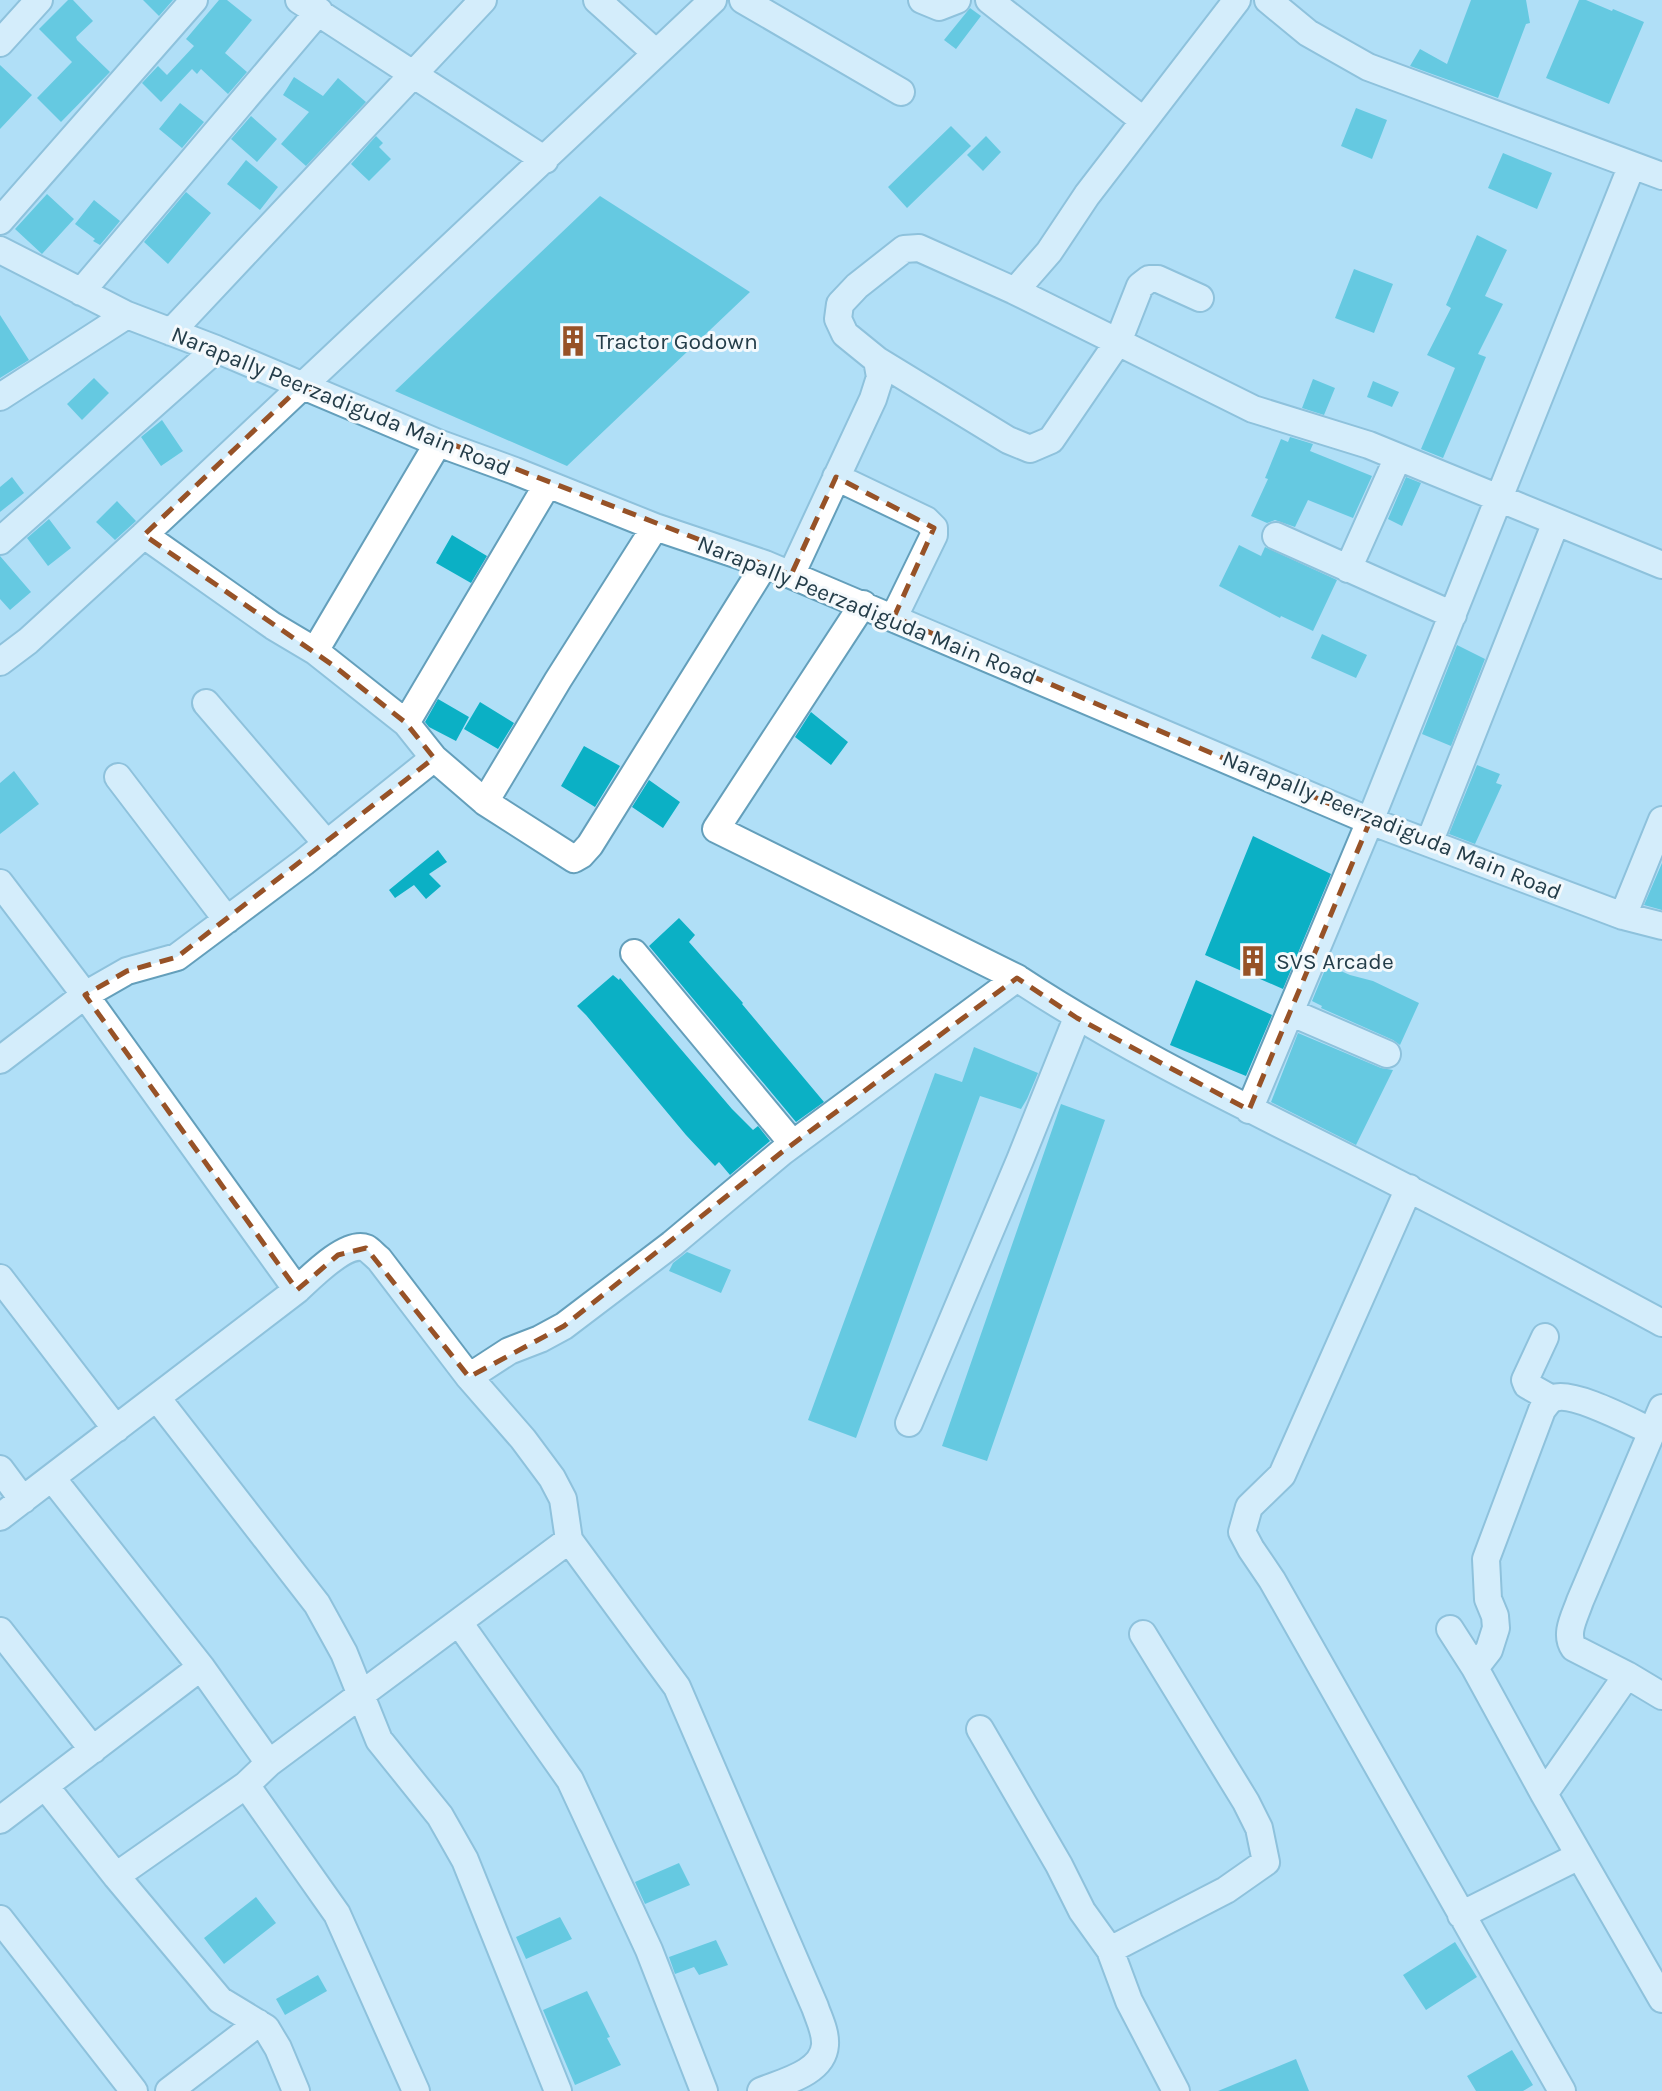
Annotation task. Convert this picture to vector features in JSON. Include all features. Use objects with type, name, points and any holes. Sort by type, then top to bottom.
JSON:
[{"type":"street","points":[[0,43],[39,0]]},
{"type":"street","points":[[0,221],[194,0]]},
{"type":"street","points":[[171,332],[483,0]]},
{"type":"street","points":[[597,0],[656,53]]},
{"type":"street","points":[[0,662],[28,641],[144,535],[713,0]]},
{"type":"street","points":[[743,0],[901,92]]},
{"type":"street","points":[[922,0],[939,7],[957,0]]},
{"type":"street","points":[[989,0],[1143,121]]},
{"type":"street","points":[[1015,291],[1049,252],[1087,195],[1237,0]]},
{"type":"street","points":[[1268,0],[1308,33],[1368,67],[1662,176]]},
{"type":"street","points":[[81,292],[309,6],[545,160]]},
{"type":"street","points":[[1249,1110],[1370,821],[1497,497],[1632,165]]},
{"type":"street","points":[[1200,298],[1158,279],[1149,279],[1140,286],[1118,342],[1051,440],[1030,449],[1008,440],[877,360],[845,334],[838,319],[840,304],[857,286],[904,249],[919,248],[1015,291],[1118,342],[1253,409],[1369,445],[1662,565]]},
{"type":"street","name":"Narapally Peerzadiguda Main Road","points":[[0,250],[127,315],[216,349],[438,443],[655,527],[765,564],[1370,821],[1623,916],[1662,926]]},
{"type":"street","points":[[0,397],[127,315]]},
{"type":"street","points":[[0,541],[216,349]]},
{"type":"street","points":[[791,575],[873,399],[880,377],[877,360]]},
{"type":"street","points":[[315,651],[438,443]]},
{"type":"street","points":[[1348,569],[1398,457]]},
{"type":"street","points":[[836,477],[926,520],[934,528],[934,535],[894,617]]},
{"type":"street","points":[[405,723],[547,485]]},
{"type":"street","points":[[1429,843],[1556,522]]},
{"type":"street","points":[[485,802],[655,527]]},
{"type":"street","points":[[144,535],[273,626],[315,651],[405,723],[434,758],[485,802],[574,859],[590,845],[765,564]]},
{"type":"street","points":[[1276,536],[1453,615]]},
{"type":"street","points":[[863,604],[716,829],[1017,978],[1077,1018],[1249,1110],[1409,1188],[1662,1323]]},
{"type":"street","points":[[206,703],[327,844]]},
{"type":"street","points":[[0,1060],[85,995],[127,971],[177,957],[327,844],[434,758]]},
{"type":"street","points":[[118,777],[227,920]]},
{"type":"street","points":[[1623,916],[1662,820]]},
{"type":"street","points":[[0,883],[85,995],[297,1290]]},
{"type":"street","points":[[634,953],[793,1144]]},
{"type":"street","points":[[470,1377],[509,1351],[564,1326],[673,1244],[793,1144],[1017,978]]},
{"type":"street","points":[[1290,1012],[1387,1054]]},
{"type":"street","points":[[909,1423],[1077,1018]]},
{"type":"street","points":[[1409,1188],[1282,1475],[1249,1507],[1242,1532],[1272,1580],[1562,2091]]},
{"type":"street","points":[[0,1517],[297,1290],[338,1255],[356,1247],[366,1248],[379,1259],[552,1478],[563,1499],[569,1540],[677,1687],[824,2031],[826,2044],[819,2062],[806,2072],[761,2091]]},
{"type":"street","points":[[0,1278],[116,1429]]},
{"type":"street","points":[[1545,1336],[1525,1381],[1527,1385],[1552,1399]]},
{"type":"street","points":[[1475,1668],[1489,1650],[1496,1628],[1496,1616],[1488,1599],[1486,1559],[1542,1410],[1552,1399],[1563,1397],[1656,1419],[1570,1629],[1569,1641],[1574,1648],[1662,1696]]},
{"type":"street","points":[[157,1398],[317,1604],[344,1654],[379,1740],[440,1816],[465,1860],[558,2091]]},
{"type":"street","points":[[0,1469],[23,1500]]},
{"type":"street","points":[[52,1478],[201,1667],[270,1763]]},
{"type":"street","points":[[116,1876],[246,1785],[270,1763],[569,1540]]},
{"type":"street","points":[[460,1623],[570,1780],[649,1950],[704,2091]]},
{"type":"street","points":[[1450,1629],[1475,1668],[1662,1999]]},
{"type":"street","points":[[0,1631],[93,1749]]},
{"type":"street","points":[[1110,1950],[1226,1889],[1266,1862],[1259,1828],[1245,1802],[1143,1634]]},
{"type":"street","points":[[0,1820],[201,1667]]},
{"type":"street","points":[[1544,1794],[1627,1675]]},
{"type":"street","points":[[979,1729],[1059,1865],[1082,1911],[1110,1950],[1129,2001],[1176,2091]]},
{"type":"street","points":[[246,1785],[337,1914],[415,2091]]},
{"type":"street","points":[[45,1786],[219,2000],[266,2028],[278,2048],[296,2091]]},
{"type":"street","points":[[1461,1915],[1579,1856]]},
{"type":"street","points":[[0,1919],[134,2091]]},
{"type":"street","points":[[169,2091],[258,2023]]},
{"type":"highlighted area","points":[[301,386],[791,575],[836,477],[934,528],[894,617],[1370,821],[1249,1110],[1077,1018],[1017,978],[782,1152],[564,1326],[469,1377],[366,1248],[338,1255],[297,1290],[85,995],[127,971],[177,957],[434,758],[406,723],[334,666],[144,535]]},
{"type":"building","points":[[68,0],[73,0],[93,21],[76,37],[77,40],[110,72],[61,122],[37,98],[72,62],[39,29]]},
{"type":"building","points":[[143,0],[173,0],[159,16]]},
{"type":"building","points":[[219,0],[227,0],[252,20],[225,53],[247,72],[228,94],[201,69],[197,74],[192,69],[161,102],[142,83],[158,66],[167,75],[194,46],[186,39]]},
{"type":"building","points":[[1471,0],[1526,0],[1530,23],[1526,24],[1498,98],[1410,66],[1420,49],[1447,64]]},
{"type":"building","points":[[1579,0],[1586,0],[1612,11],[1613,9],[1644,22],[1609,104],[1546,78]]},
{"type":"building","points":[[970,8],[981,16],[956,49],[944,40]]},
{"type":"building","points":[[0,65],[32,95],[0,129]]},
{"type":"building","points":[[294,77],[323,96],[338,78],[366,102],[306,166],[281,144],[309,112],[283,95]]},
{"type":"building","points":[[180,103],[204,122],[182,148],[159,129]]},
{"type":"building","points":[[1356,108],[1387,120],[1372,159],[1341,146]]},
{"type":"building","points":[[251,116],[277,139],[257,162],[231,139]]},
{"type":"building","points":[[951,126],[971,146],[907,208],[888,187]]},
{"type":"building","points":[[376,136],[383,143],[379,147],[391,159],[369,181],[351,164]]},
{"type":"building","points":[[986,136],[1001,152],[983,171],[967,155]]},
{"type":"building","points":[[1503,153],[1552,173],[1537,209],[1488,188]]},
{"type":"building","points":[[246,160],[278,187],[260,210],[227,184]]},
{"type":"building","points":[[186,192],[211,213],[168,264],[144,242]]},
{"type":"building","points":[[47,194],[74,219],[42,254],[15,229]]},
{"type":"building","name":"Tractor Godown","points":[[600,196],[750,292],[567,466],[395,391]]},
{"type":"building","points":[[94,200],[120,221],[100,245],[75,224]]},
{"type":"building","points":[[1477,235],[1507,250],[1485,296],[1503,304],[1478,354],[1486,357],[1443,458],[1421,449],[1455,368],[1427,355],[1451,308],[1446,305]]},
{"type":"building","points":[[1354,269],[1393,284],[1374,333],[1335,318]]},
{"type":"building","points":[[0,315],[29,360],[0,378]]},
{"type":"building","points":[[94,378],[109,393],[82,420],[67,404]]},
{"type":"building","points":[[1313,379],[1335,388],[1324,415],[1302,408]]},
{"type":"building","points":[[1373,381],[1399,392],[1392,407],[1367,397]]},
{"type":"building","points":[[162,420],[183,451],[161,466],[141,437]]},
{"type":"building","points":[[1290,437],[1313,444],[1310,451],[1372,476],[1353,518],[1308,500],[1295,527],[1275,520],[1267,523],[1251,516],[1268,479],[1265,478],[1281,439],[1288,442]]},
{"type":"building","points":[[12,477],[24,493],[0,512],[0,487]]},
{"type":"building","points":[[1406,477],[1421,483],[1402,526],[1388,519]]},
{"type":"building","points":[[117,501],[136,521],[115,540],[96,522]]},
{"type":"building","points":[[49,519],[71,548],[48,566],[27,538]]},
{"type":"building","points":[[452,535],[487,556],[471,583],[436,563]]},
{"type":"building","points":[[1239,545],[1261,556],[1265,547],[1337,580],[1313,631],[1281,616],[1280,618],[1219,586]]},
{"type":"building","points":[[0,556],[31,592],[10,610],[0,599]]},
{"type":"building","points":[[1322,634],[1367,655],[1356,678],[1311,658]]},
{"type":"building","points":[[1457,645],[1485,659],[1451,746],[1422,734]]},
{"type":"building","points":[[438,699],[469,717],[456,741],[429,727],[425,722]]},
{"type":"building","points":[[480,702],[514,723],[498,749],[464,729]]},
{"type":"building","points":[[811,712],[848,742],[831,765],[795,737]]},
{"type":"building","points":[[584,746],[620,766],[595,807],[561,786]]},
{"type":"building","points":[[1477,765],[1500,774],[1496,783],[1502,785],[1475,844],[1449,834]]},
{"type":"building","points":[[14,771],[39,804],[0,834],[0,783]]},
{"type":"building","points":[[649,780],[680,802],[663,828],[632,807]]},
{"type":"building","points":[[1253,836],[1331,874],[1283,989],[1205,955]]},
{"type":"building","points":[[438,850],[447,862],[429,874],[441,886],[426,899],[414,885],[395,898],[389,890]]},
{"type":"building","points":[[1662,863],[1662,910],[1644,905]]},
{"type":"building","points":[[679,918],[695,935],[689,942],[824,1102],[796,1122],[649,946]]},
{"type":"building","points":[[1327,965],[1373,981],[1419,1003],[1400,1045],[1321,1008],[1322,1006],[1312,1001]]},
{"type":"building","points":[[613,975],[619,980],[620,978],[732,1109],[753,1130],[758,1126],[770,1141],[730,1175],[719,1162],[715,1166],[686,1135],[577,1006]]},
{"type":"building","points":[[1196,980],[1272,1015],[1246,1076],[1170,1045]]},
{"type":"building","points":[[1298,1033],[1381,1068],[1393,1070],[1356,1145],[1271,1102]]},
{"type":"building","points":[[974,1047],[1038,1073],[1021,1109],[980,1096],[856,1438],[808,1420],[935,1073],[962,1082]]},
{"type":"building","points":[[1061,1104],[1105,1120],[987,1461],[942,1446]]},
{"type":"building","points":[[687,1252],[731,1270],[721,1293],[669,1271],[673,1263]]},
{"type":"building","points":[[679,1863],[690,1885],[645,1904],[635,1882]]},
{"type":"building","points":[[256,1897],[276,1923],[224,1964],[204,1938]]},
{"type":"building","points":[[560,1917],[572,1939],[526,1959],[516,1937]]},
{"type":"building","points":[[716,1940],[728,1965],[699,1975],[694,1967],[675,1974],[669,1957]]},
{"type":"building","points":[[1455,1942],[1477,1977],[1426,2010],[1403,1975]]},
{"type":"building","points":[[318,1975],[327,1991],[285,2015],[276,1999]]},
{"type":"building","points":[[587,1991],[621,2065],[575,2085],[543,2010]]},
{"type":"building","points":[[1512,2050],[1533,2085],[1523,2091],[1476,2091],[1467,2076]]},
{"type":"building","points":[[1296,2059],[1309,2091],[1218,2091]]},
{"type":"place","name":"Tractor Godown","points":[[573,341]]},
{"type":"place","name":"SVS Arcade","points":[[1253,961]]}]
